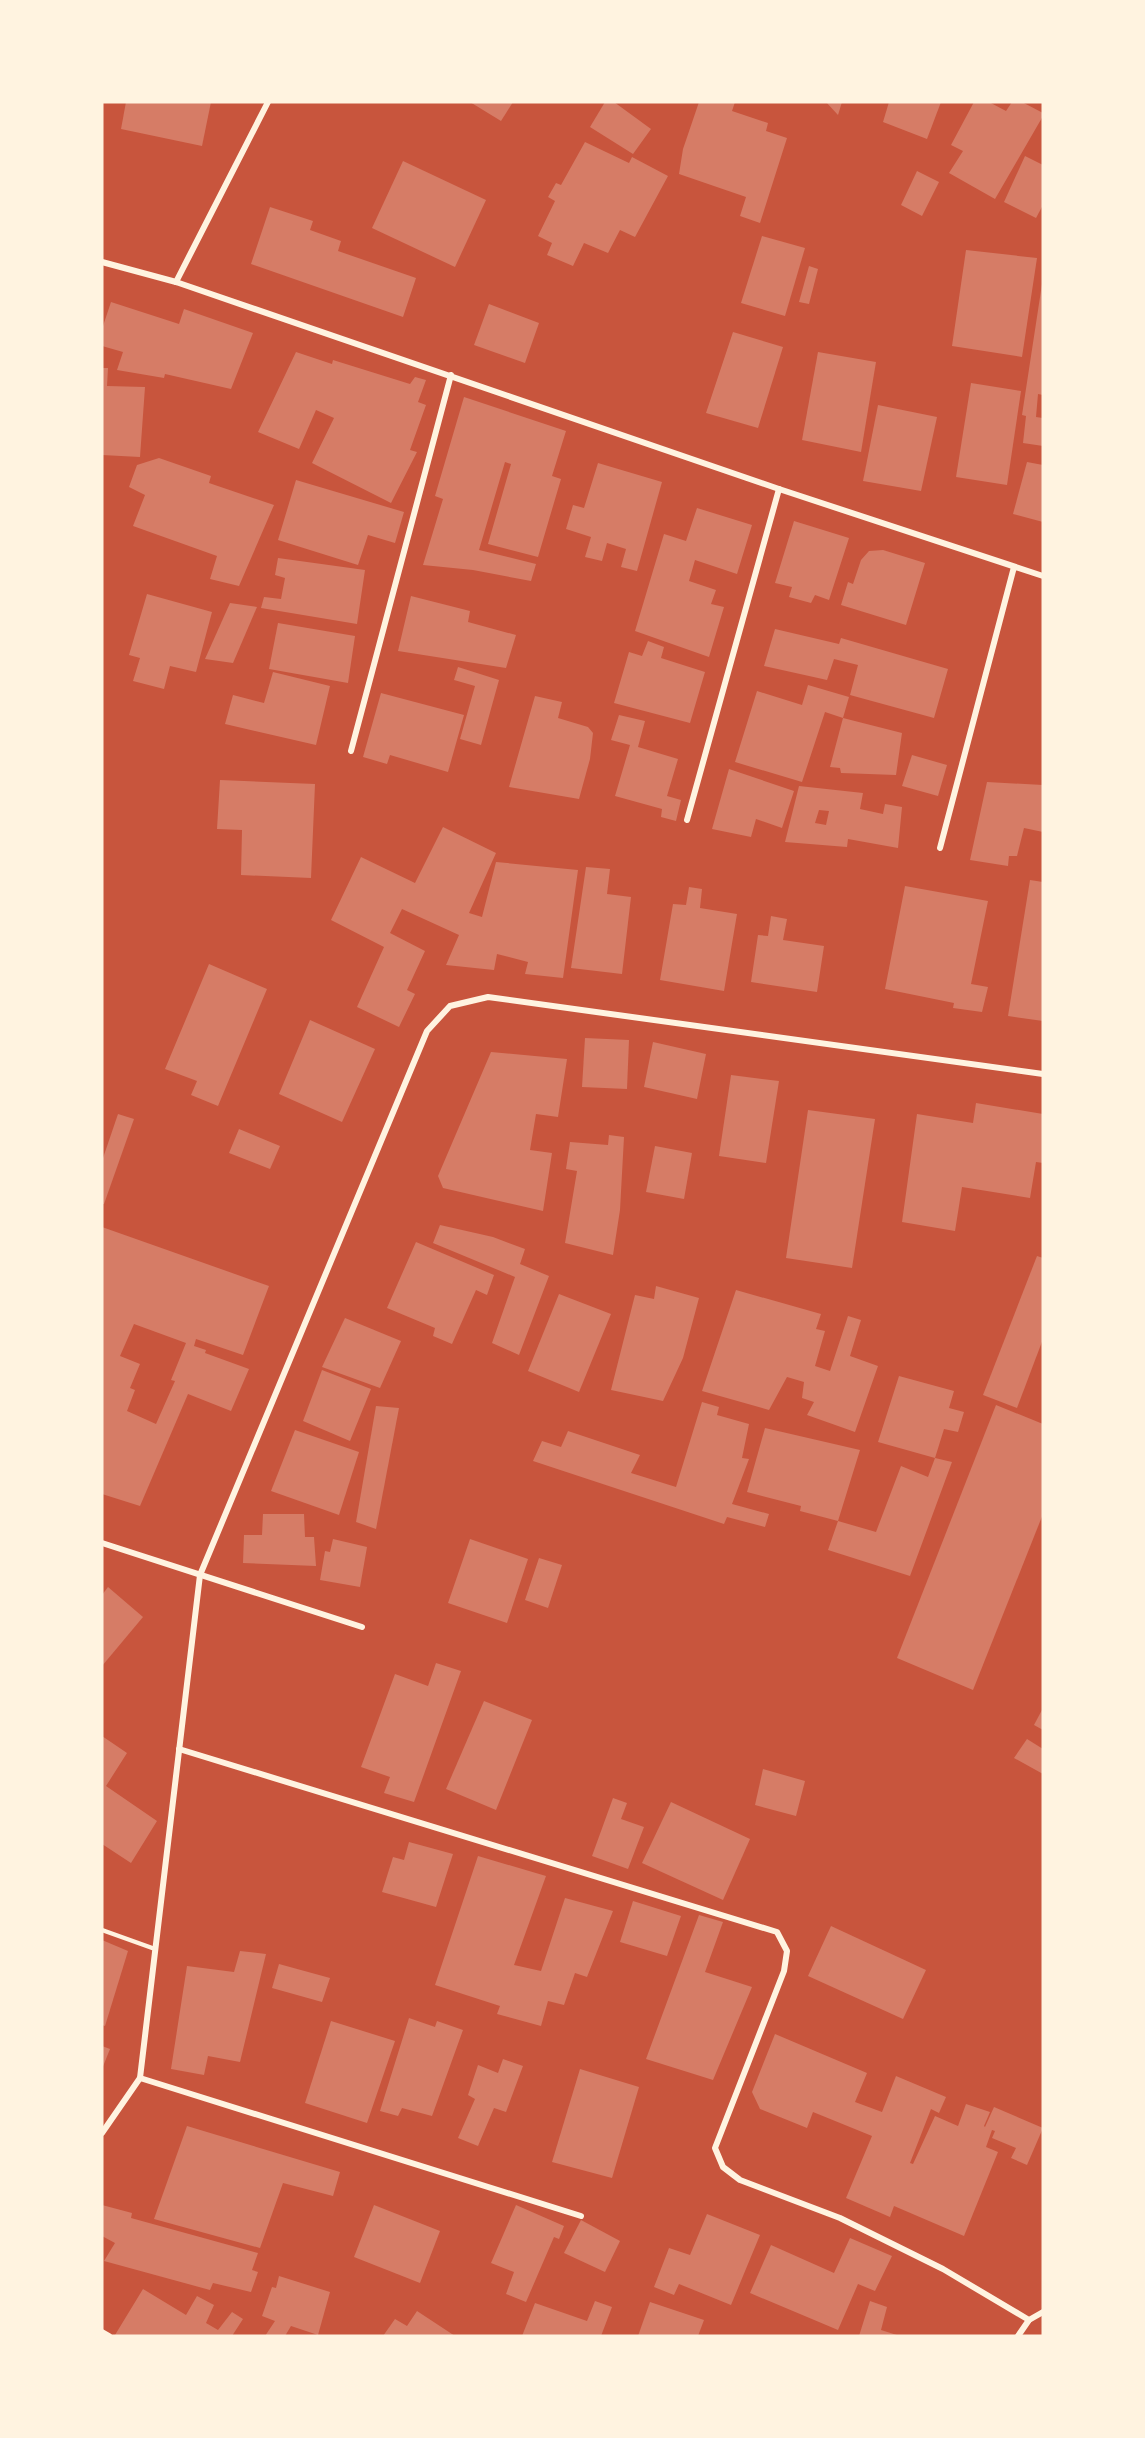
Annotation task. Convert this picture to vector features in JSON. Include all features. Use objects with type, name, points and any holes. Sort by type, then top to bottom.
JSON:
[{"type":"street","points":[[176,282],[268,102]]},
{"type":"street","points":[[102,262],[176,282],[779,489],[1043,576]]},
{"type":"street","points":[[351,751],[451,375]]},
{"type":"street","points":[[687,820],[779,489]]},
{"type":"street","points":[[940,848],[1014,567]]},
{"type":"street","points":[[102,2133],[140,2078],[200,1575],[427,1031],[450,1006],[488,997],[1043,1074]]},
{"type":"street","points":[[102,1543],[362,1627]]},
{"type":"street","points":[[179,1749],[777,1932],[787,1951],[784,1971],[715,2148],[723,2167],[740,2180],[840,2218],[933,2264],[1029,2320]]},
{"type":"street","points":[[140,2078],[581,2216]]},
{"type":"street","points":[[1018,2336],[1029,2320],[1043,2312]]},
{"type":"street","points":[[102,2332],[109,2336]]},
{"type":"lane","points":[[102,1930],[155,1949]]},
{"type":"building","points":[[126,102],[211,102],[202,146],[121,129]]},
{"type":"building","points":[[470,102],[513,102],[501,121]]},
{"type":"building","points":[[605,102],[614,102],[651,129],[633,154],[590,127]]},
{"type":"building","points":[[699,102],[735,102],[732,111],[768,123],[766,131],[787,138],[760,223],[740,216],[746,197],[679,174],[683,149]]},
{"type":"building","points":[[826,102],[842,102],[838,115]]},
{"type":"building","points":[[889,102],[941,102],[927,139],[883,122]]},
{"type":"building","points":[[974,102],[989,102],[1006,111],[1012,102],[1022,102],[1043,113],[995,199],[949,173],[963,151],[951,145]]},
{"type":"building","points":[[585,142],[629,163],[632,157],[668,176],[635,237],[620,230],[608,253],[584,243],[573,266],[547,255],[552,243],[538,236],[555,201],[548,197],[556,183],[561,185]]},
{"type":"building","points":[[1025,156],[1043,165],[1043,205],[1036,218],[1004,202]]},
{"type":"building","points":[[403,161],[486,200],[455,267],[372,228]]},
{"type":"building","points":[[917,171],[939,182],[922,216],[901,205]]},
{"type":"building","points":[[270,207],[313,221],[310,230],[341,241],[338,251],[416,278],[403,317],[251,264]]},
{"type":"building","points":[[762,236],[805,248],[785,316],[741,303]]},
{"type":"building","points":[[966,250],[1037,258],[1022,357],[952,346]]},
{"type":"building","points":[[809,266],[818,269],[809,304],[799,302]]},
{"type":"building","points":[[1042,284],[1043,395],[1038,394],[1036,417],[1043,418],[1043,446],[1023,443],[1026,416],[1022,415]]},
{"type":"building","points":[[111,302],[179,324],[184,309],[253,333],[231,389],[165,374],[164,378],[117,370],[123,352],[102,346],[102,329]]},
{"type":"building","points":[[489,304],[539,323],[525,363],[474,345]]},
{"type":"building","points":[[733,332],[783,347],[758,428],[706,413]]},
{"type":"building","points":[[296,352],[332,364],[333,360],[410,384],[415,377],[426,380],[418,402],[426,405],[410,450],[417,452],[391,503],[312,463],[334,418],[316,410],[299,449],[258,432]]},
{"type":"building","points":[[818,352],[876,362],[861,452],[802,440]]},
{"type":"building","points":[[102,368],[108,368],[107,386],[145,387],[140,457],[102,455]]},
{"type":"building","points":[[971,383],[1021,391],[1007,485],[956,477]]},
{"type":"building","points":[[464,397],[566,431],[552,476],[561,479],[538,557],[488,544],[511,464],[505,462],[479,550],[536,564],[531,581],[473,570],[423,565],[443,499],[435,496]]},
{"type":"building","points":[[878,405],[937,417],[921,491],[863,481]]},
{"type":"building","points":[[159,458],[211,476],[209,483],[274,505],[239,586],[210,579],[217,556],[133,526],[145,495],[129,487],[137,465]]},
{"type":"building","points":[[1027,462],[1043,465],[1043,522],[1013,514]]},
{"type":"building","points":[[598,463],[662,482],[637,571],[621,567],[626,549],[607,543],[602,561],[585,557],[591,537],[566,529],[573,505],[584,508]]},
{"type":"building","points":[[296,480],[404,512],[395,543],[368,535],[358,565],[278,540]]},
{"type":"building","points":[[697,508],[752,525],[737,574],[695,560],[689,581],[716,590],[711,604],[724,607],[709,657],[635,631],[664,534],[686,541]]},
{"type":"building","points":[[794,521],[849,538],[829,600],[815,595],[811,603],[789,597],[792,587],[775,583]]},
{"type":"building","points":[[883,550],[925,563],[906,625],[841,605],[848,582],[853,584],[861,560],[869,551]]},
{"type":"building","points":[[278,558],[365,570],[357,624],[261,608],[264,597],[281,599],[285,578],[275,575]]},
{"type":"building","points":[[147,594],[212,612],[196,672],[170,666],[164,689],[133,681],[140,658],[129,655]]},
{"type":"building","points":[[411,596],[470,611],[468,622],[516,635],[506,668],[398,651]]},
{"type":"building","points":[[230,603],[257,607],[233,663],[205,659]]},
{"type":"building","points":[[278,623],[355,636],[348,683],[269,669]]},
{"type":"building","points":[[775,629],[839,644],[841,638],[948,669],[934,718],[850,695],[858,665],[834,659],[827,680],[764,666]]},
{"type":"building","points":[[648,641],[664,647],[661,658],[705,672],[690,723],[614,703],[629,652],[642,656]]},
{"type":"building","points":[[458,667],[499,680],[481,745],[460,739],[475,686],[454,680]]},
{"type":"building","points":[[273,672],[330,686],[316,745],[225,724],[233,695],[264,703]]},
{"type":"building","points":[[808,685],[849,697],[843,718],[825,712],[802,782],[735,762],[757,691],[802,705]]},
{"type":"building","points":[[381,693],[464,715],[448,772],[390,755],[387,764],[363,757]]},
{"type":"building","points":[[535,696],[562,702],[558,718],[588,727],[593,733],[590,759],[579,799],[509,787]]},
{"type":"building","points":[[619,715],[645,721],[638,747],[678,759],[667,796],[681,800],[676,821],[661,817],[662,809],[615,796],[630,745],[611,740]]},
{"type":"building","points":[[843,718],[902,733],[896,775],[841,773],[840,768],[830,767]]},
{"type":"building","points":[[912,755],[947,765],[938,796],[902,786]]},
{"type":"building","points":[[729,769],[794,791],[782,828],[756,819],[751,837],[712,829]]},
{"type":"building","points":[[220,780],[315,784],[311,878],[241,875],[242,830],[217,829]]},
{"type":"building","points":[[987,782],[1043,785],[1043,832],[1024,828],[1017,856],[1009,856],[1008,866],[970,860]]},
{"type":"building","points":[[799,786],[863,793],[860,809],[883,814],[885,804],[902,807],[898,848],[848,839],[847,847],[785,842]],"holes":[[[819,810],[829,811],[826,825],[815,823]]]},
{"type":"building","points":[[443,827],[496,853],[469,913],[482,917],[496,862],[578,870],[563,978],[525,974],[528,962],[497,954],[494,970],[446,965],[459,935],[402,909],[390,933],[425,951],[407,990],[415,994],[399,1027],[357,1007],[384,947],[331,920],[361,857],[415,883]]},
{"type":"building","points":[[586,867],[610,869],[607,894],[631,897],[622,974],[571,968]]},
{"type":"building","points":[[1030,880],[1043,882],[1043,1021],[1008,1016]]},
{"type":"building","points":[[905,886],[988,901],[971,984],[988,987],[982,1012],[953,1008],[954,1003],[885,989]]},
{"type":"building","points":[[689,887],[702,889],[700,908],[737,914],[724,991],[660,980],[673,904],[686,905]]},
{"type":"building","points":[[771,916],[787,919],[783,940],[824,946],[817,992],[751,982],[758,935],[768,936]]},
{"type":"building","points":[[209,964],[267,989],[218,1106],[191,1095],[197,1081],[165,1069]]},
{"type":"building","points":[[310,1020],[375,1049],[342,1122],[279,1094]]},
{"type":"building","points":[[585,1038],[629,1040],[627,1089],[582,1087]]},
{"type":"building","points":[[653,1042],[706,1054],[697,1099],[644,1087]]},
{"type":"building","points":[[491,1052],[567,1059],[558,1117],[536,1114],[530,1150],[552,1153],[543,1211],[443,1188],[438,1176]]},
{"type":"building","points":[[731,1075],[779,1081],[766,1163],[719,1156]]},
{"type":"building","points":[[976,1103],[1043,1114],[1043,1163],[1036,1162],[1030,1198],[962,1187],[955,1231],[902,1222],[917,1114],[973,1123]]},
{"type":"building","points":[[808,1110],[875,1119],[852,1268],[786,1258]]},
{"type":"building","points":[[118,1114],[134,1119],[104,1204],[102,1204],[102,1161]]},
{"type":"building","points":[[239,1129],[280,1146],[270,1169],[229,1153]]},
{"type":"building","points":[[609,1135],[624,1137],[620,1210],[613,1255],[565,1243],[577,1171],[566,1169],[570,1142],[608,1145]]},
{"type":"building","points":[[655,1146],[692,1153],[684,1199],[646,1192]]},
{"type":"building","points":[[440,1225],[493,1237],[525,1249],[520,1264],[549,1276],[519,1355],[492,1343],[515,1277],[433,1243]]},
{"type":"building","points":[[102,1227],[269,1286],[243,1355],[196,1339],[194,1346],[206,1350],[205,1353],[249,1369],[231,1411],[188,1394],[140,1506],[102,1494]],"holes":[[[134,1324],[186,1343],[171,1380],[175,1381],[156,1424],[127,1411],[135,1390],[130,1388],[140,1364],[120,1356]]]},
{"type":"building","points":[[416,1242],[494,1275],[487,1295],[476,1290],[452,1344],[433,1336],[435,1328],[387,1308]]},
{"type":"building","points":[[1037,1256],[1043,1258],[1043,1339],[1017,1408],[983,1395]]},
{"type":"building","points":[[656,1286],[699,1298],[683,1358],[663,1401],[611,1390],[635,1295],[654,1299]]},
{"type":"building","points":[[736,1290],[821,1314],[816,1329],[825,1331],[815,1366],[830,1371],[848,1316],[861,1320],[850,1356],[878,1366],[855,1432],[807,1415],[814,1402],[802,1398],[804,1382],[787,1377],[769,1410],[702,1391]]},
{"type":"building","points":[[559,1294],[611,1314],[579,1392],[528,1371]]},
{"type":"building","points":[[345,1318],[401,1341],[380,1388],[322,1367]]},
{"type":"building","points":[[322,1370],[371,1389],[350,1441],[303,1421]]},
{"type":"building","points":[[899,1376],[954,1391],[949,1408],[964,1412],[958,1432],[944,1429],[935,1458],[878,1442]]},
{"type":"building","points":[[702,1402],[719,1407],[717,1415],[749,1424],[742,1458],[749,1459],[732,1504],[769,1514],[765,1527],[727,1517],[724,1524],[533,1461],[542,1441],[561,1447],[568,1431],[640,1455],[631,1473],[676,1487]]},
{"type":"building","points":[[996,1405],[1043,1424],[1043,1514],[973,1690],[897,1658]]},
{"type":"building","points":[[376,1406],[399,1408],[376,1529],[356,1522]]},
{"type":"building","points":[[765,1428],[860,1450],[838,1521],[800,1511],[801,1506],[747,1492]]},
{"type":"building","points":[[295,1430],[359,1452],[339,1515],[271,1491]]},
{"type":"building","points":[[935,1458],[952,1462],[910,1576],[828,1550],[838,1521],[876,1532],[901,1466],[928,1477]]},
{"type":"building","points":[[263,1514],[304,1514],[305,1537],[314,1537],[316,1566],[243,1563],[244,1535],[262,1535]]},
{"type":"building","points":[[333,1539],[367,1547],[360,1587],[320,1580],[325,1551],[330,1552]]},
{"type":"building","points":[[470,1539],[528,1559],[507,1623],[448,1603]]},
{"type":"building","points":[[539,1558],[562,1565],[548,1608],[525,1600]]},
{"type":"building","points":[[108,1587],[143,1617],[102,1666],[102,1595]]},
{"type":"building","points":[[436,1663],[461,1671],[414,1802],[384,1793],[390,1777],[361,1767],[395,1674],[428,1686]]},
{"type":"building","points":[[484,1701],[532,1720],[496,1810],[446,1789]]},
{"type":"building","points":[[1043,1708],[1043,1730],[1034,1725]]},
{"type":"building","points":[[102,1736],[127,1753],[106,1786],[157,1821],[131,1863],[102,1844]]},
{"type":"building","points":[[1027,1739],[1043,1749],[1043,1774],[1014,1758]]},
{"type":"building","points":[[763,1769],[805,1781],[796,1816],[755,1805]]},
{"type":"building","points":[[613,1798],[627,1803],[621,1819],[644,1827],[628,1869],[592,1856]]},
{"type":"building","points":[[671,1802],[750,1839],[723,1900],[642,1863]]},
{"type":"building","points":[[409,1842],[453,1854],[436,1907],[382,1892],[393,1857],[404,1860]]},
{"type":"building","points":[[478,1856],[546,1876],[514,1965],[541,1971],[565,1898],[613,1911],[587,1977],[575,1973],[564,2005],[548,2001],[541,2026],[497,2014],[500,2006],[435,1985]]},
{"type":"building","points":[[633,1901],[681,1916],[667,1956],[620,1942]]},
{"type":"building","points":[[699,1915],[723,1922],[705,1972],[752,1987],[713,2080],[646,2059]]},
{"type":"building","points":[[831,1926],[926,1970],[903,2019],[808,1976]]},
{"type":"building","points":[[102,1940],[128,1951],[105,2026],[102,2025]]},
{"type":"building","points":[[240,1951],[266,1954],[240,2062],[208,2056],[204,2075],[171,2069],[187,1966],[234,1972]]},
{"type":"building","points":[[279,1964],[330,1978],[322,2002],[272,1988]]},
{"type":"building","points":[[409,2018],[435,2027],[437,2021],[463,2030],[432,2116],[402,2108],[398,2116],[380,2111]]},
{"type":"building","points":[[331,2021],[395,2041],[367,2123],[305,2103]]},
{"type":"building","points":[[775,2034],[867,2073],[855,2102],[882,2112],[896,2076],[946,2097],[939,2113],[931,2109],[910,2163],[913,2164],[935,2116],[958,2126],[966,2104],[990,2112],[985,2127],[994,2107],[1043,2128],[1027,2165],[1011,2158],[1016,2148],[992,2138],[995,2131],[992,2130],[986,2147],[998,2152],[964,2236],[894,2206],[890,2217],[846,2198],[872,2136],[813,2112],[807,2128],[760,2109],[752,2092]]},
{"type":"building","points":[[102,2046],[110,2049],[102,2069]]},
{"type":"building","points":[[503,2059],[523,2066],[506,2112],[494,2108],[478,2146],[458,2138],[475,2099],[468,2095],[478,2065],[498,2073]]},
{"type":"building","points":[[580,2069],[639,2087],[612,2178],[552,2162]]},
{"type":"building","points":[[187,2126],[340,2172],[333,2196],[283,2183],[260,2248],[154,2219]]},
{"type":"building","points":[[102,2205],[132,2213],[131,2218],[258,2253],[252,2270],[258,2272],[251,2292],[213,2283],[210,2290],[104,2261],[115,2243],[102,2236]]},
{"type":"building","points":[[374,2205],[440,2231],[420,2283],[354,2257]]},
{"type":"building","points":[[516,2205],[564,2226],[559,2239],[554,2237],[526,2302],[506,2294],[514,2272],[491,2263]]},
{"type":"building","points":[[707,2214],[760,2235],[731,2305],[679,2284],[674,2295],[654,2287],[669,2248],[690,2255]]},
{"type":"building","points":[[581,2220],[620,2241],[605,2272],[564,2253]]},
{"type":"building","points":[[850,2238],[892,2256],[875,2291],[858,2284],[838,2330],[750,2293],[771,2245],[834,2273]]},
{"type":"building","points":[[279,2276],[330,2292],[318,2335],[291,2326],[285,2336],[265,2336],[275,2321],[262,2316],[272,2287],[276,2288]]},
{"type":"building","points":[[143,2289],[186,2315],[197,2296],[214,2305],[206,2323],[218,2330],[232,2312],[243,2319],[232,2336],[115,2335]]},
{"type":"building","points":[[595,2301],[612,2307],[601,2336],[522,2336],[535,2303],[587,2321]]},
{"type":"building","points":[[870,2301],[887,2307],[881,2330],[900,2336],[859,2336]]},
{"type":"building","points":[[650,2302],[704,2320],[698,2336],[638,2336]]},
{"type":"building","points":[[417,2311],[455,2336],[383,2336],[395,2319],[407,2326]]}]
